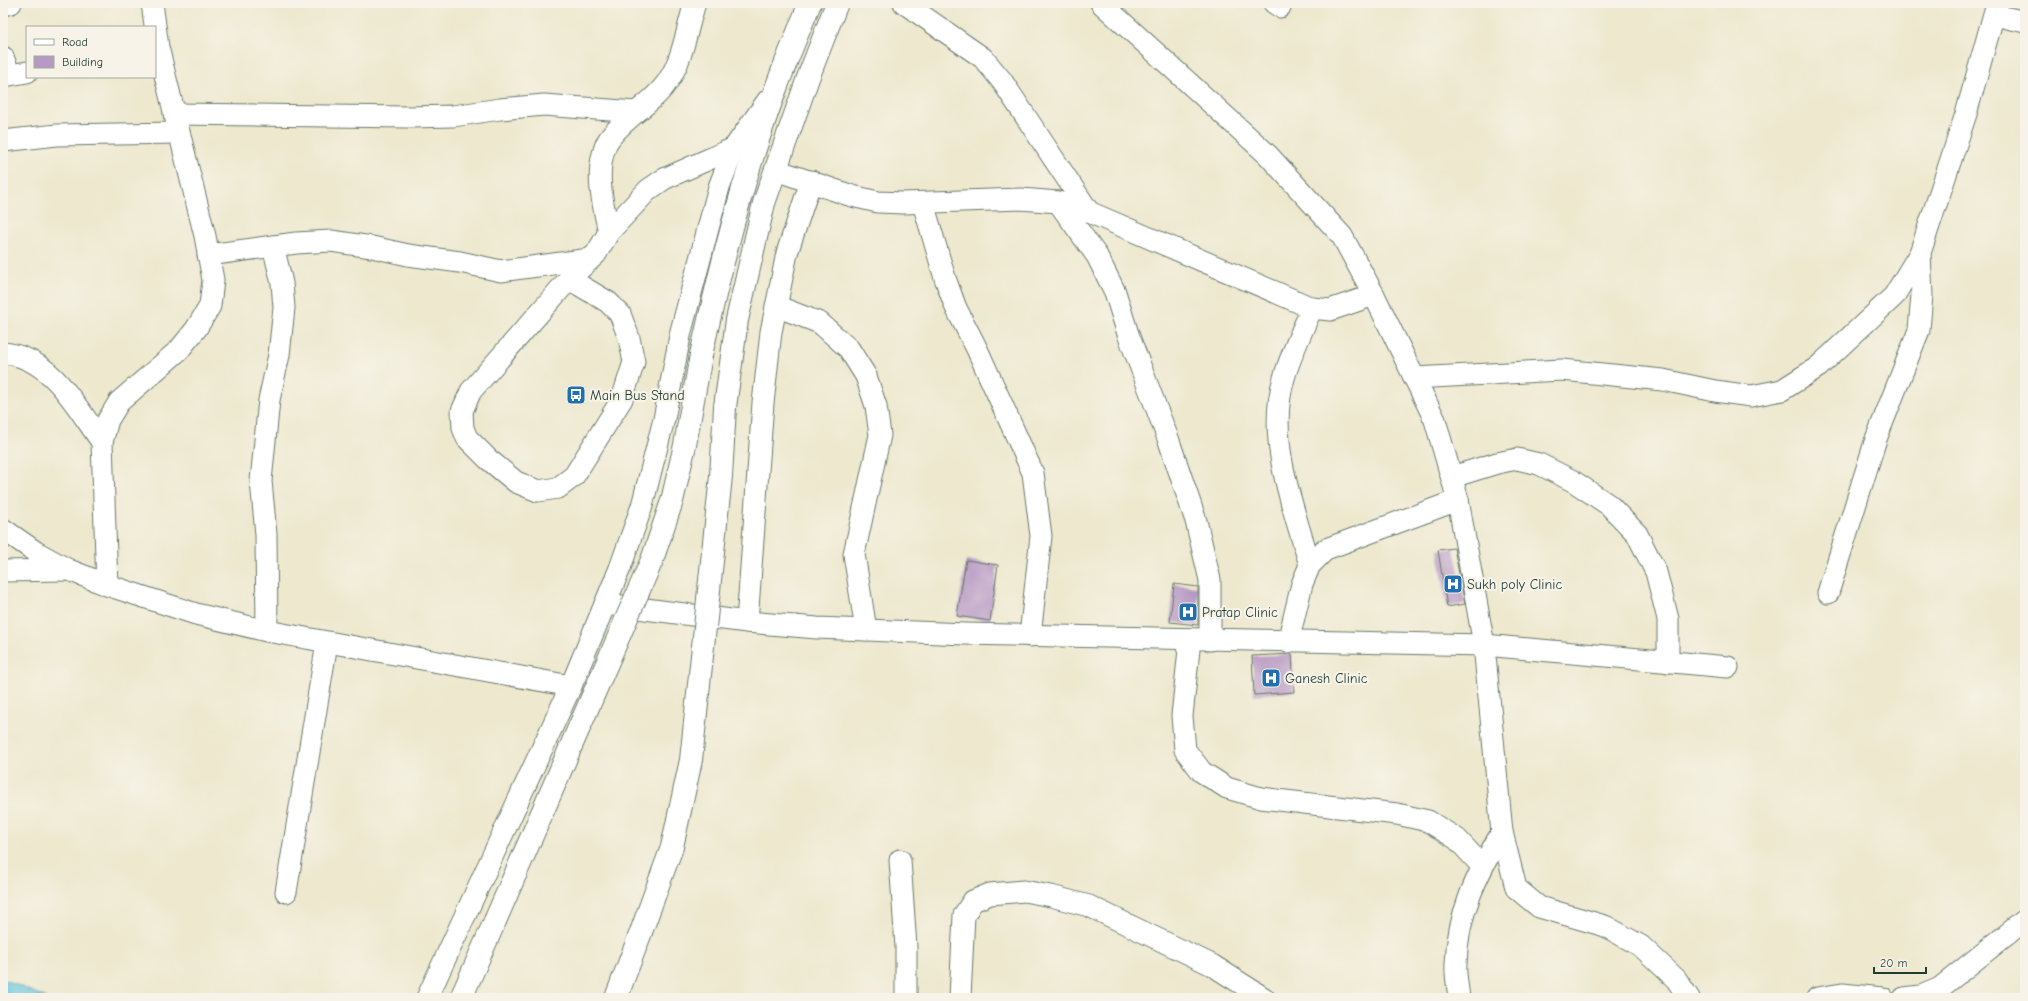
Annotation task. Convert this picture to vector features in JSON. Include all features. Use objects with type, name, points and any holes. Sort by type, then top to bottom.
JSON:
[{"type":"main road","points":[[462,998],[652,560],[672,501],[685,445],[701,355],[714,299],[743,191],[775,92],[810,3]]},
{"type":"main road","points":[[616,998],[672,847],[691,760],[721,476],[725,407],[737,320],[764,202],[808,78],[837,3]]},
{"type":"street","points":[[3,4],[10,3]]},
{"type":"street","points":[[152,3],[154,26]]},
{"type":"street","points":[[609,232],[602,201],[600,173],[605,146],[618,128],[653,99],[668,81],[679,57],[695,3]]},
{"type":"street","points":[[904,3],[983,58],[1002,81],[1089,212]]},
{"type":"street","points":[[1101,3],[1268,155],[1342,236],[1374,295],[1435,420],[1458,500],[1484,645],[1502,832],[1516,888],[1539,907],[1605,926],[1641,946],[1676,980],[1689,998]]},
{"type":"street","points":[[1414,378],[1562,370],[1663,380],[1715,392],[1751,396],[1782,390],[1818,367],[1894,296],[1920,253],[1966,114],[1996,9],[2025,22]]},
{"type":"street","points":[[107,585],[102,442],[108,420],[119,402],[179,350],[196,329],[210,306],[213,280],[177,123],[156,47]]},
{"type":"street","points":[[3,57],[10,75],[26,72]]},
{"type":"street","points":[[427,998],[571,686],[606,604],[642,506],[664,419],[681,331],[719,187],[734,148],[775,92]]},
{"type":"street","points":[[3,141],[177,123],[453,116],[500,108],[544,105],[636,112]]},
{"type":"street","points":[[569,279],[608,302],[620,314],[629,338],[634,362],[622,399],[574,476],[558,488],[538,491],[516,482],[488,459],[467,438],[462,428],[462,411],[471,391],[569,279],[600,249],[609,232],[648,190],[664,179],[734,148]]},
{"type":"street","points":[[776,170],[852,196],[878,202],[923,203],[1021,199],[1058,202],[1089,212],[1312,308],[1330,310],[1374,295]]},
{"type":"street","points":[[747,622],[763,403],[771,332],[787,253],[811,182]]},
{"type":"street","points":[[1058,202],[1097,256],[1115,292],[1128,334],[1169,441],[1196,521],[1210,580],[1210,640]]},
{"type":"street","points":[[923,203],[945,278],[956,308],[977,349],[1033,473],[1041,536],[1030,636]]},
{"type":"street","points":[[208,255],[273,246],[331,242],[372,247],[408,255],[460,262],[501,271],[590,259]]},
{"type":"street","points":[[267,632],[266,534],[261,481],[269,400],[279,355],[284,308],[282,283],[273,246]]},
{"type":"street","points":[[1828,593],[1876,439],[1919,330],[1922,294],[1920,253]]},
{"type":"street","points":[[776,306],[820,323],[849,349],[866,376],[876,406],[880,435],[854,554],[866,630]]},
{"type":"street","points":[[1310,565],[1284,474],[1278,423],[1284,379],[1312,308]]},
{"type":"street","points":[[3,353],[34,361],[57,381],[102,442]]},
{"type":"street","points":[[1452,477],[1498,463],[1517,460],[1539,464],[1573,480],[1609,506],[1637,534],[1656,572],[1668,619],[1668,662]]},
{"type":"street","points":[[1288,642],[1302,584],[1310,565],[1326,549],[1458,500]]},
{"type":"street","points":[[3,529],[36,552],[70,570],[107,585],[196,614],[267,632],[571,686]]},
{"type":"street","points":[[3,572],[70,570]]},
{"type":"street","points":[[606,604],[747,622],[866,630],[1190,640],[1484,645],[1728,667]]},
{"type":"street","points":[[1190,640],[1182,716],[1185,750],[1202,772],[1227,788],[1261,798],[1397,814],[1428,821],[1457,839],[1482,866]]},
{"type":"street","points":[[286,892],[327,643]]},
{"type":"street","points":[[1459,998],[1455,966],[1458,940],[1471,888],[1502,832]]},
{"type":"street","points":[[900,860],[906,947],[906,998]]},
{"type":"street","points":[[960,998],[964,915],[973,901],[990,894],[1024,891],[1089,906],[1212,964],[1264,998]]},
{"type":"street","points":[[1904,998],[1921,996],[1940,988],[2025,920]]},
{"type":"street","points":[[1817,998],[1842,994],[1883,998]]},
{"type":"water","points":[[3,979],[47,998],[3,998]]},
{"type":"building","points":[[1454,548],[1465,604],[1447,607],[1438,550]]},
{"type":"building","points":[[966,560],[998,565],[990,621],[957,616]]},
{"type":"building","points":[[1174,584],[1198,587],[1198,625],[1170,622]]},
{"type":"building","points":[[1292,654],[1294,692],[1254,695],[1252,656]]},
{"type":"place","name":"Main Bus Stand","points":[[576,395]]},
{"type":"place","name":"Sukh poly Clinic","points":[[1453,584]]},
{"type":"place","name":"Pratap Clinic","points":[[1188,612]]},
{"type":"place","name":"Ganesh Clinic","points":[[1271,678]]}]
